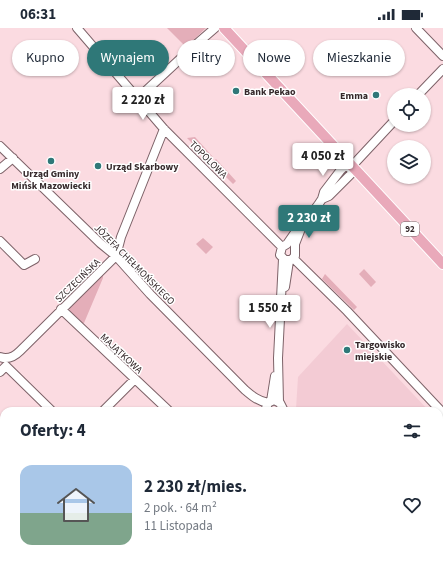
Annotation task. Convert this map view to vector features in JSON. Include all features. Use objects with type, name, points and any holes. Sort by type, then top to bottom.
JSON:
[{"type":"main road","name":"92","points":[[224,28],[443,264]]},
{"type":"street","name":"TOPOLOWA","points":[[77,28],[164,129],[284,246]]},
{"type":"street","points":[[137,99],[215,28]]},
{"type":"street","points":[[416,28],[443,56]]},
{"type":"street","points":[[425,88],[443,69]]},
{"type":"street","points":[[387,128],[352,166],[344,167],[340,171],[324,192],[322,200],[284,246],[280,253],[302,266],[347,311],[437,407]]},
{"type":"street","points":[[116,256],[121,237],[164,129]]},
{"type":"street","name":"JÓZEFA CHEŁMOŃSKIEGO","points":[[0,146],[100,243],[116,256],[146,290],[254,398],[256,402],[270,405]]},
{"type":"street","points":[[0,170],[13,158]]},
{"type":"street","points":[[282,407],[270,405],[278,358],[282,300],[281,277],[289,259],[296,254],[296,240],[302,226]]},
{"type":"street","points":[[0,241],[24,265],[35,259]]},
{"type":"street","points":[[284,246],[291,245],[295,248]]},
{"type":"street","name":"SZCZECIŃSKA","points":[[0,372],[4,360],[14,356],[20,351],[116,256]]},
{"type":"street","points":[[282,300],[288,272],[289,259]]},
{"type":"street","points":[[288,272],[294,267],[302,266]]},
{"type":"street","name":"MAJĄTKOWA","points":[[61,310],[165,407]]},
{"type":"street","points":[[4,360],[48,407]]},
{"type":"street","points":[[107,407],[135,379]]},
{"type":"shaded area","points":[[167,28],[206,28],[193,40],[179,40]]},
{"type":"shaded area","points":[[195,137],[213,157],[210,161],[187,138]]},
{"type":"shaded area","points":[[216,159],[236,181],[233,184],[212,163]]},
{"type":"shaded area","points":[[203,238],[213,247],[206,254],[196,244]]},
{"type":"shaded area","points":[[364,269],[376,282],[371,287],[359,274]]},
{"type":"shaded area","points":[[325,274],[357,307],[354,310],[322,279]]},
{"type":"shaded area","points":[[102,275],[103,278],[84,323],[79,323],[70,313],[69,307]]},
{"type":"shaded area","name":"Targowisko miejskie","points":[[347,324],[425,407],[296,407],[298,377]]},
{"type":"place","name":"Bank Pekao","points":[[236,91]]},
{"type":"place","name":"Emma","points":[[376,95]]},
{"type":"place","name":"Urząd Gminy Mińsk Mazowiecki","points":[[51,161]]},
{"type":"place","name":"Urząd Skarbowy","points":[[98,166]]},
{"type":"place","name":"Targowisko miejskie","points":[[347,350]]}]
